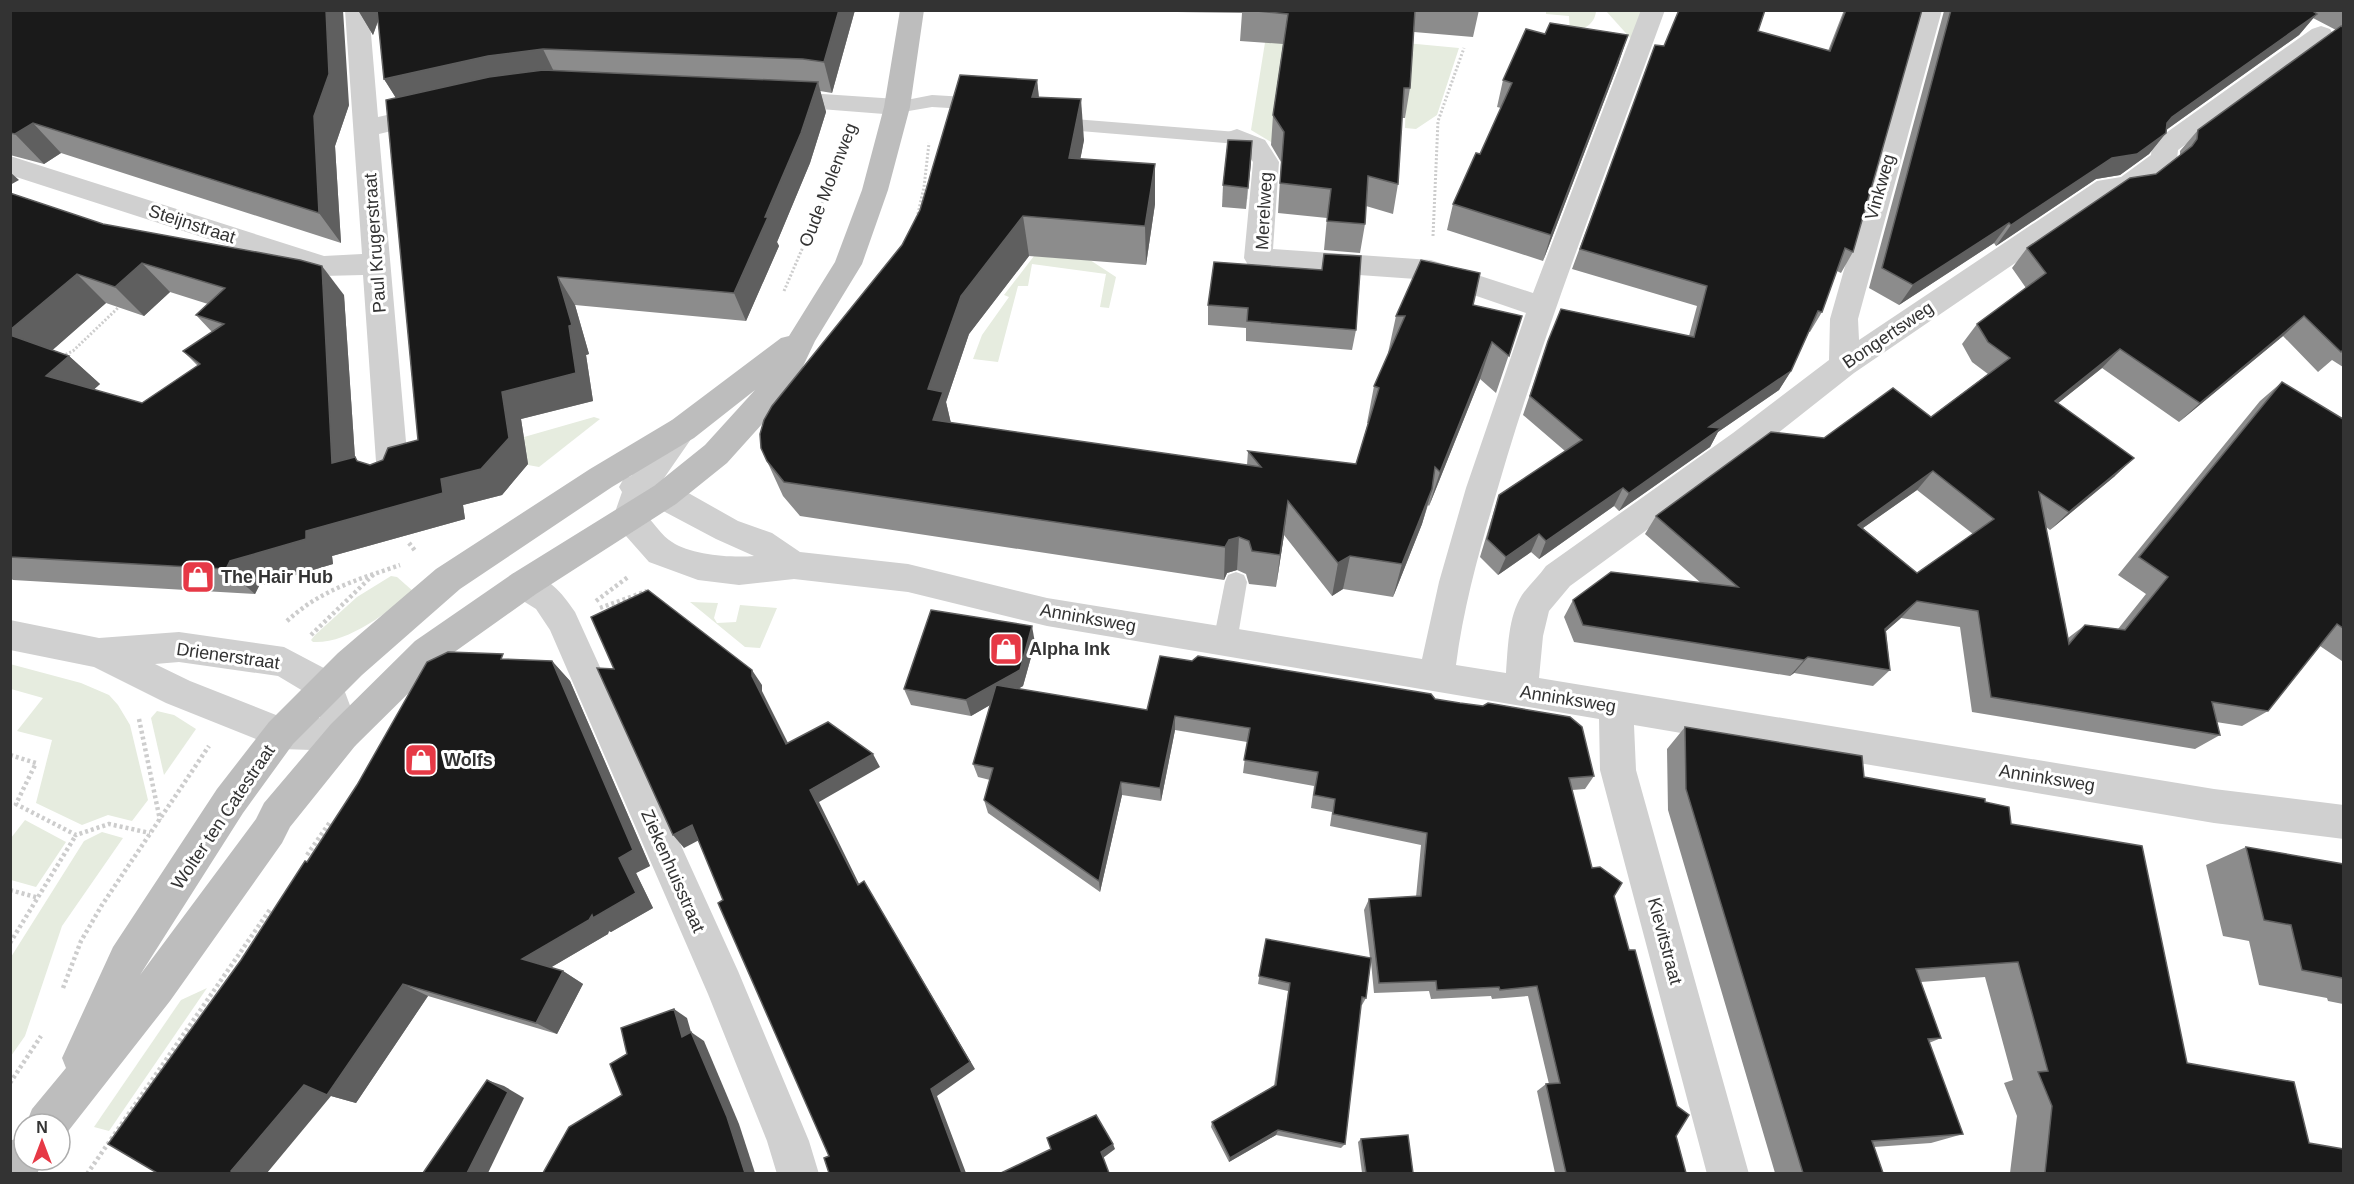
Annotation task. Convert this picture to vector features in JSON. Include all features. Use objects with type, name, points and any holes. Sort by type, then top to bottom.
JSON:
[{"type":"main road","points":[[524,584],[629,518],[652,492],[716,454],[752,415],[786,372],[802,338],[848,264],[874,190],[897,107],[912,10]]},
{"type":"main road","points":[[601,478],[683,429],[802,338]]},
{"type":"main road","name":"Wolter ten Catestraat","points":[[54,1112],[127,962],[230,801],[281,733],[327,687],[448,579],[601,478]]},
{"type":"main road","name":"Wolter ten Catestraat","points":[[55,1112],[156,987],[269,831],[278,815],[343,735],[427,652],[524,584]]},
{"type":"street","name":"Paul Krugerstraat","points":[[357,10],[393,476]]},
{"type":"street","points":[[1437,677],[1441,635],[1450,598],[1492,455],[1541,307],[1653,10]]},
{"type":"street","name":"Vinkweg","points":[[1844,365],[1844,319],[1930,10]]},
{"type":"street","name":"Bongertsweg","points":[[1521,691],[1526,636],[1534,604],[1558,576],[1744,442],[1844,365],[2106,188],[2128,186],[2164,159],[2165,146],[2322,35]]},
{"type":"street","points":[[753,98],[812,100],[858,107],[897,107]]},
{"type":"street","points":[[367,128],[459,107]]},
{"type":"street","name":"Merelweg","points":[[1237,138],[1256,146],[1266,162],[1258,258],[1431,270],[1541,307]]},
{"type":"street","name":"Steijnstraat","points":[[10,165],[323,266],[376,264]]},
{"type":"street","points":[[652,492],[683,429]]},
{"type":"street","name":"Anninksweg","points":[[601,478],[652,492],[727,531],[761,543],[794,565]]},
{"type":"street","name":"Anninksweg","points":[[629,518],[660,552],[699,566],[739,571],[794,565],[908,578],[1047,612],[2214,806],[2343,822]]},
{"type":"street","name":"Ziekenhuisstraat","points":[[524,584],[548,599],[563,622],[724,985],[788,1141],[798,1173]]},
{"type":"street","name":"Drienerstraat","points":[[10,635],[99,653],[178,692],[281,733],[343,735]]},
{"type":"street","name":"Drienerstraat","points":[[99,653],[179,647],[284,662],[327,687]]},
{"type":"street","points":[[327,687],[343,735]]},
{"type":"street","name":"Kievitstraat","points":[[1616,706],[1618,770],[1728,1173]]},
{"type":"lane","points":[[897,107],[932,100],[1003,105]]},
{"type":"lane","name":"Merelweg","points":[[1050,108],[1062,109],[1068,124],[1237,138]]},
{"type":"lane","points":[[1225,642],[1236,582]]},
{"type":"path","points":[[1431,270],[1437,121],[1464,48]]},
{"type":"path","name":"Oude Molenweg","points":[[782,295],[828,189],[858,107]]},
{"type":"path","points":[[52,360],[73,351],[125,301]]},
{"type":"path","points":[[284,623],[303,606],[330,588],[402,564]]},
{"type":"path","points":[[284,662],[374,573]]},
{"type":"path","points":[[563,622],[653,589]]},
{"type":"path","points":[[138,714],[160,820]]},
{"type":"path","points":[[10,754],[36,763],[16,804],[76,836]]},
{"type":"path","points":[[304,859],[332,820]]},
{"type":"path","points":[[10,943],[76,836],[109,824],[150,833]]},
{"type":"path","points":[[10,890],[39,898]]},
{"type":"path","points":[[87,1173],[277,898]]},
{"type":"shaded area","points":[[1546,11],[1596,11],[1590,23],[1583,29],[1570,34],[1569,16],[1546,14]]},
{"type":"shaded area","points":[[1606,11],[1644,11],[1633,41]]},
{"type":"shaded area","points":[[1267,30],[1459,48],[1437,115],[1416,129],[1405,128],[1406,93],[1271,142],[1251,130]]},
{"type":"shaded area","points":[[1034,256],[1090,260],[1116,277],[1109,308],[1100,307],[1106,274],[1032,264],[1028,286],[1018,286],[998,362],[973,359],[982,335],[1009,297],[1004,295]]},
{"type":"shaded area","points":[[594,417],[600,419],[539,467],[528,465],[524,437]]},
{"type":"shaded area","points":[[391,576],[397,577],[414,592],[353,632],[326,641],[313,642],[311,640],[357,597]]},
{"type":"shaded area","points":[[690,602],[718,603],[714,618],[717,623],[736,622],[740,605],[777,608],[760,648],[745,647]]},
{"type":"shaded area","points":[[10,664],[81,683],[109,695],[118,705],[130,725],[148,800],[132,821],[108,815],[82,825],[36,803],[52,740],[17,731],[43,698],[11,689]]},
{"type":"shaded area","points":[[157,711],[174,715],[196,729],[164,775],[151,718]]},
{"type":"shaded area","points":[[25,820],[66,842],[36,887],[11,880],[11,838]]},
{"type":"shaded area","points":[[102,832],[123,838],[62,926],[25,1036],[11,1056],[11,957],[84,841]]},
{"type":"shaded area","points":[[207,988],[109,1131],[94,1127],[181,1000]]},
{"type":"building","points":[[11,10],[326,10],[329,74],[314,116],[319,213],[33,123],[15,134],[10,133]]},
{"type":"building","points":[[377,10],[839,10],[824,62],[803,59],[543,49],[488,56],[384,79]]},
{"type":"building","points":[[1246,10],[1415,10],[1410,88],[1404,88],[1398,184],[1368,176],[1365,224],[1327,221],[1331,189],[1280,183],[1284,132],[1273,115],[1288,14]]},
{"type":"building","points":[[1679,10],[1765,10],[1758,31],[1830,51],[1846,10],[1922,10],[1853,252],[1845,248],[1822,312],[1818,311],[1791,371],[1709,427],[1721,428],[1629,493],[1623,488],[1546,541],[1539,534],[1506,557],[1487,539],[1499,495],[1582,440],[1530,396],[1561,309],[1694,337],[1707,286],[1580,249],[1655,45],[1664,46]]},
{"type":"building","points":[[1951,10],[2311,10],[2317,14],[2172,117],[2167,123],[2166,133],[2137,154],[2112,158],[2011,225],[2009,223],[1913,285],[1882,268]]},
{"type":"building","points":[[1550,23],[1628,35],[1551,235],[1453,204],[1476,153],[1480,154],[1512,83],[1503,80],[1526,29],[1545,34]]},
{"type":"building","points":[[2341,26],[2343,27],[2343,350],[2341,352],[2304,316],[2200,403],[2120,349],[2055,401],[2134,458],[2069,512],[2039,492],[2069,644],[2085,625],[2125,630],[2168,577],[2139,557],[2282,382],[2343,419],[2343,628],[2337,624],[2268,711],[2212,702],[2220,735],[1991,697],[1978,611],[1917,601],[1885,629],[1890,670],[1808,657],[1804,660],[1583,625],[1573,600],[1611,572],[1738,587],[1656,516],[1771,432],[1824,438],[1893,388],[1931,417],[2010,358],[1988,342],[1977,324],[2046,273],[2027,248],[2130,178],[2156,174],[2192,146],[2197,139],[2198,130]],"holes":[[[1933,471],[1994,519],[1917,573],[1858,525]]]},
{"type":"building","points":[[543,70],[818,82],[801,133],[765,217],[768,217],[734,293],[558,277],[572,325],[569,326],[576,373],[502,392],[509,438],[481,469],[441,479],[443,493],[306,531],[306,539],[230,561],[226,569],[10,557],[10,335],[69,356],[46,376],[142,403],[200,364],[183,351],[224,324],[196,315],[225,288],[142,263],[115,287],[77,274],[10,330],[10,193],[103,224],[322,266],[332,463],[355,457],[357,461],[370,465],[383,460],[388,448],[418,440],[386,100],[489,77]]},
{"type":"building","points":[[960,75],[1037,80],[1032,97],[1081,99],[1069,158],[1155,164],[1145,226],[1023,216],[961,296],[928,389],[943,392],[933,420],[1261,467],[1248,451],[1356,464],[1379,388],[1374,386],[1405,316],[1396,316],[1421,260],[1480,273],[1473,305],[1522,316],[1509,356],[1492,342],[1440,472],[1435,467],[1432,489],[1402,564],[1350,556],[1338,563],[1288,501],[1280,555],[1252,551],[1249,541],[1239,537],[1229,540],[1225,547],[784,482],[767,461],[761,448],[760,434],[764,420],[772,406],[902,245],[920,210]]},
{"type":"building","points":[[1228,140],[1252,141],[1248,188],[1223,185]]},
{"type":"building","points":[[1324,254],[1361,256],[1356,330],[1247,321],[1248,308],[1208,305],[1214,262],[1322,270]]},
{"type":"building","points":[[648,590],[752,670],[752,676],[786,744],[828,722],[873,754],[810,790],[858,885],[864,881],[970,1062],[931,1089],[962,1173],[829,1173],[824,1158],[829,1156],[718,903],[723,900],[692,825],[673,835],[597,668],[614,669],[591,617]]},
{"type":"building","points":[[931,610],[1032,626],[1020,670],[966,700],[904,689]]},
{"type":"building","points":[[448,652],[503,654],[501,659],[552,661],[633,850],[619,858],[636,893],[593,918],[592,915],[589,920],[522,959],[563,971],[536,1023],[403,984],[327,1095],[304,1085],[231,1171],[235,1173],[157,1173],[108,1144],[241,960],[305,861],[307,862],[357,785],[427,662]]},
{"type":"building","points":[[1160,656],[1192,661],[1198,656],[1431,694],[1435,699],[1483,706],[1488,703],[1570,717],[1582,727],[1594,776],[1569,778],[1592,868],[1600,867],[1622,883],[1614,896],[1629,950],[1635,950],[1677,1106],[1689,1115],[1676,1136],[1686,1173],[1566,1173],[1546,1084],[1560,1083],[1537,986],[1500,990],[1499,987],[1437,990],[1436,981],[1379,983],[1369,899],[1421,896],[1427,833],[1333,814],[1335,799],[1314,795],[1318,772],[1244,760],[1250,728],[1175,716],[1160,788],[1121,782],[1099,881],[984,800],[993,768],[973,764],[996,685],[1147,710]]},
{"type":"building","points":[[1685,727],[1862,756],[1864,777],[1985,799],[1985,802],[2009,807],[2011,824],[2142,846],[2187,1063],[2294,1082],[2309,1143],[2343,1149],[2343,1173],[2045,1173],[2052,1106],[2038,1072],[2048,1071],[2018,962],[1916,969],[1941,1038],[1928,1039],[1963,1134],[1872,1141],[1883,1173],[1803,1173],[1686,789]]},
{"type":"building","points":[[2246,847],[2343,864],[2343,978],[2302,970],[2291,925],[2264,920]]},
{"type":"building","points":[[1266,939],[1371,958],[1366,998],[1362,997],[1345,1144],[1278,1130],[1230,1158],[1212,1122],[1276,1085],[1290,983],[1259,976]]},
{"type":"building","points":[[674,1009],[682,1037],[691,1032],[727,1117],[745,1173],[543,1173],[569,1127],[622,1095],[610,1064],[627,1054],[621,1028]]},
{"type":"building","points":[[487,1080],[508,1092],[467,1173],[423,1173]]},
{"type":"building","points":[[1096,1115],[1113,1144],[1101,1152],[1109,1173],[1001,1173],[1051,1149],[1047,1138]]},
{"type":"building","points":[[1408,1135],[1413,1173],[1366,1173],[1361,1139]]},
{"type":"place","name":"The Hair Hub","points":[[198,577]]},
{"type":"place","name":"Alpha Ink","points":[[1006,649]]},
{"type":"place","name":"Wolfs","points":[[421,760]]}]
